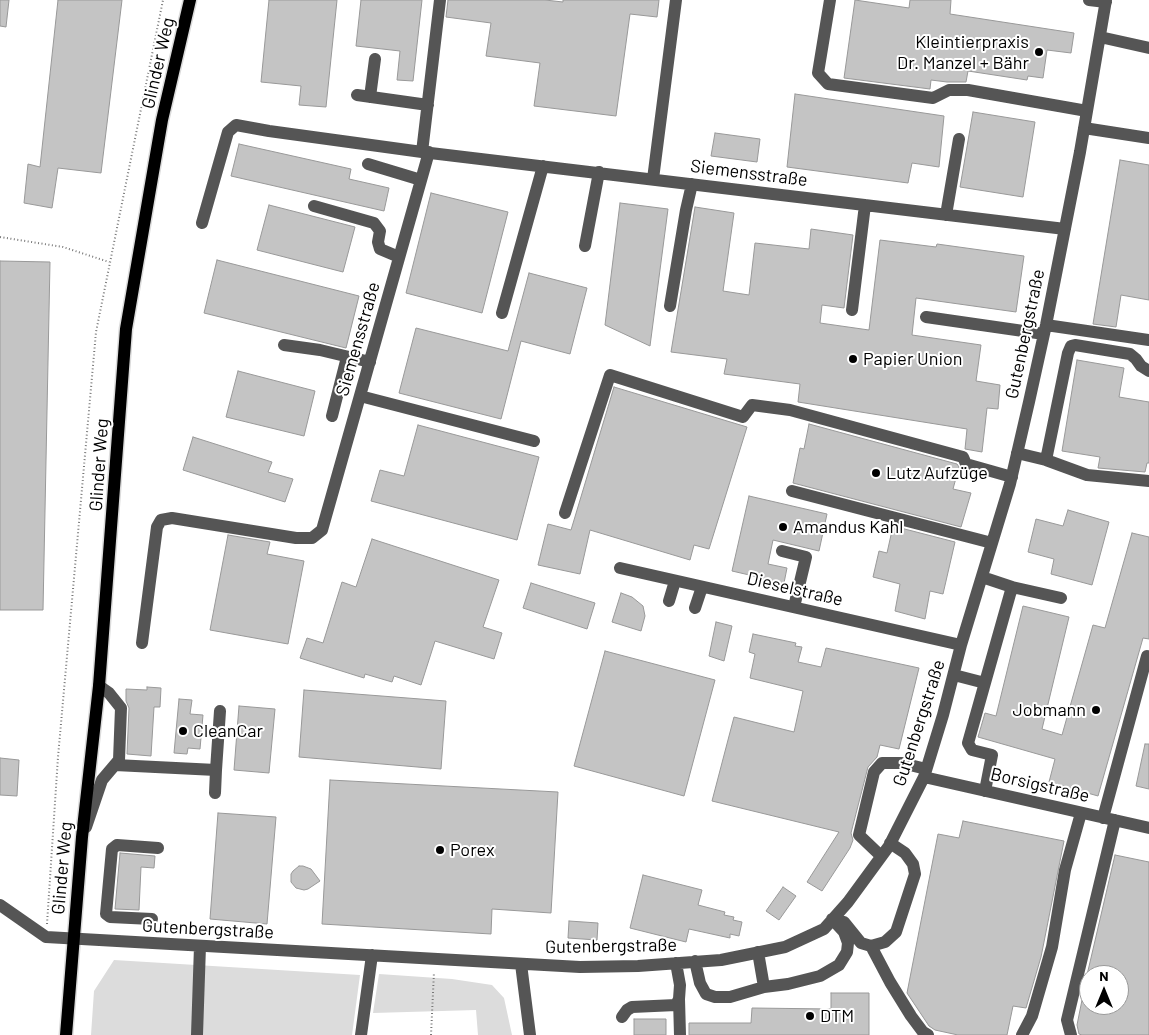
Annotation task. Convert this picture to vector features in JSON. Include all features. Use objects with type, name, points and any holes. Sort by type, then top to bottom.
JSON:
[{"type":"main road","name":"Glinder Weg","points":[[66,1035],[82,837],[99,686],[126,329],[162,120],[190,0]]},
{"type":"street","points":[[426,152],[428,105],[440,0]]},
{"type":"street","points":[[653,179],[676,0]]},
{"type":"street","points":[[830,0],[818,73],[828,84],[933,98],[948,90],[968,90],[1087,111]]},
{"type":"street","points":[[1089,0],[1106,1]]},
{"type":"street","name":"Gutenbergstraße","points":[[74,938],[580,967],[721,960],[785,946],[824,929],[848,902],[890,843],[925,773],[1018,453],[1065,229],[1106,1]]},
{"type":"street","points":[[1100,38],[1149,48]]},
{"type":"street","points":[[370,97],[375,60]]},
{"type":"street","points":[[357,95],[428,105]]},
{"type":"street","name":"Siemensstraße","points":[[202,223],[228,132],[236,125],[426,152],[1065,229]]},
{"type":"street","points":[[1084,128],[1149,138]]},
{"type":"street","points":[[946,215],[959,139]]},
{"type":"street","name":"Siemensstraße","points":[[142,643],[157,528],[161,520],[172,518],[296,538],[312,538],[322,530],[421,180],[426,152]]},
{"type":"street","points":[[368,164],[421,180]]},
{"type":"street","points":[[502,313],[543,166]]},
{"type":"street","points":[[585,246],[599,172]]},
{"type":"street","points":[[670,306],[692,184]]},
{"type":"street","points":[[852,310],[865,205]]},
{"type":"street","points":[[314,206],[374,223],[380,231],[378,242],[380,249],[399,257]]},
{"type":"street","points":[[926,317],[1149,340]]},
{"type":"street","points":[[1046,460],[1071,346],[1075,345],[1130,354],[1141,366],[1149,371]]},
{"type":"street","points":[[284,346],[320,350],[370,362]]},
{"type":"street","points":[[332,416],[347,357]]},
{"type":"street","points":[[565,513],[610,376],[743,417],[752,405],[790,410],[963,457],[966,464],[1012,477]]},
{"type":"street","points":[[360,396],[534,441]]},
{"type":"street","points":[[1018,453],[1046,460],[1087,475],[1149,481]]},
{"type":"street","points":[[792,491],[992,543]]},
{"type":"street","points":[[782,551],[806,557],[794,607]]},
{"type":"street","name":"Dieselstraße","points":[[620,568],[961,645]]},
{"type":"street","points":[[982,577],[1012,587],[1061,598]]},
{"type":"street","points":[[669,601],[675,581]]},
{"type":"street","points":[[695,608],[702,586]]},
{"type":"street","points":[[985,791],[992,755],[972,750],[968,743],[1012,587]]},
{"type":"street","points":[[1071,1035],[1067,1020],[1109,819],[1147,656]]},
{"type":"street","points":[[954,675],[985,683]]},
{"type":"street","points":[[82,837],[102,780],[119,760],[121,708],[109,693],[99,686]]},
{"type":"street","points":[[215,793],[220,711]]},
{"type":"street","name":"Borsigstraße","points":[[881,856],[859,835],[874,772],[882,763],[902,763],[925,773],[985,791],[1149,828]]},
{"type":"street","points":[[115,765],[216,770]]},
{"type":"street","points":[[1022,1035],[1036,1006],[1052,947],[1065,870],[1081,812]]},
{"type":"street","points":[[835,917],[861,943],[871,946],[885,942],[896,932],[915,874],[913,864],[905,853],[890,843]]},
{"type":"street","points":[[152,919],[110,918],[107,916],[111,858],[112,849],[116,845],[158,848]]},
{"type":"street","name":"Glinder Weg","points":[[0,905],[46,937],[74,938]]},
{"type":"street","points":[[696,962],[700,983],[706,994],[715,997],[730,997],[764,987],[788,984],[820,976],[839,965],[847,952],[848,943],[835,917]]},
{"type":"street","points":[[197,1035],[200,946]]},
{"type":"street","points":[[871,946],[911,1016],[923,1032],[928,1035]]},
{"type":"street","points":[[758,952],[764,987]]},
{"type":"street","points":[[361,1035],[372,955]]},
{"type":"street","points":[[676,963],[680,985],[680,1035]]},
{"type":"street","points":[[521,964],[530,1035]]},
{"type":"street","points":[[622,1017],[632,1007],[673,1006],[676,1005],[679,999]]},
{"type":"path","points":[[46,937],[58,757],[96,332],[163,0]]},
{"type":"path","points":[[0,237],[63,247],[110,262]]},
{"type":"path","points":[[431,1035],[434,959]]},
{"type":"shaded area","points":[[114,960],[360,975],[352,1035],[91,1035],[94,991]]},
{"type":"shaded area","points":[[379,974],[452,979],[492,985],[504,998],[512,1035],[478,1035],[476,1010],[373,1013]]},
{"type":"building","points":[[0,0],[9,0],[6,27],[0,26]]},
{"type":"building","points":[[58,0],[122,0],[101,173],[58,168],[52,208],[24,203],[28,164],[40,167]]},
{"type":"building","points":[[269,0],[337,0],[326,107],[299,105],[301,86],[261,82]]},
{"type":"building","points":[[361,0],[422,0],[413,81],[397,80],[400,51],[356,46]]},
{"type":"building","points":[[448,0],[545,0],[563,2],[563,0],[659,0],[657,17],[630,14],[616,116],[534,106],[540,63],[486,56],[491,23],[446,17]]},
{"type":"building","points":[[855,0],[909,8],[910,0],[951,0],[950,14],[1074,33],[1071,53],[1047,50],[1043,78],[1028,76],[1027,80],[968,71],[966,82],[931,80],[930,89],[844,78]]},
{"type":"building","points":[[795,94],[944,116],[939,167],[912,163],[908,183],[787,167]]},
{"type":"building","points":[[973,112],[1035,122],[1023,197],[960,187]]},
{"type":"building","points":[[715,133],[760,139],[757,162],[711,156]]},
{"type":"building","points":[[239,144],[351,169],[349,179],[389,188],[384,211],[231,176]]},
{"type":"building","points":[[1120,160],[1149,165],[1149,300],[1121,295],[1116,327],[1093,324]]},
{"type":"building","points":[[431,193],[508,212],[482,313],[406,293]]},
{"type":"building","points":[[620,203],[668,209],[650,346],[605,325]]},
{"type":"building","points":[[269,205],[355,227],[343,272],[257,250]]},
{"type":"building","points":[[695,207],[734,213],[723,291],[749,295],[755,243],[809,249],[811,229],[853,235],[844,308],[822,305],[820,323],[869,330],[880,240],[936,247],[937,244],[1024,256],[1016,312],[916,298],[912,335],[981,345],[976,381],[1000,385],[998,409],[987,408],[982,452],[965,449],[967,429],[798,402],[800,384],[724,374],[727,359],[671,352]]},
{"type":"building","points":[[217,260],[359,296],[346,348],[204,313]]},
{"type":"building","points":[[0,261],[50,262],[43,610],[0,610]]},
{"type":"building","points":[[529,273],[587,288],[570,354],[521,341],[501,419],[399,393],[416,328],[508,351]]},
{"type":"building","points":[[1077,360],[1124,368],[1119,397],[1149,402],[1149,463],[1147,463],[1145,472],[1098,468],[1100,457],[1062,451]]},
{"type":"building","points":[[238,371],[315,391],[304,436],[226,417]]},
{"type":"building","points":[[614,387],[747,427],[709,549],[694,545],[690,560],[590,530],[580,574],[538,565],[548,524],[571,530]]},
{"type":"building","name":"Lutz Aufzüge","points":[[809,424],[957,464],[959,467],[953,489],[971,493],[961,527],[793,483],[800,448],[804,449]]},
{"type":"building","points":[[418,425],[539,457],[517,540],[371,501],[380,470],[404,476]]},
{"type":"building","points":[[193,437],[272,462],[268,472],[293,479],[285,502],[183,470]]},
{"type":"building","name":"Amandus Kahl","points":[[749,496],[827,514],[819,551],[773,540],[768,564],[787,568],[784,583],[732,571]]},
{"type":"building","points":[[1068,510],[1109,522],[1092,585],[1051,574],[1054,559],[1028,552],[1036,519],[1063,526]]},
{"type":"building","points":[[893,526],[955,542],[943,594],[930,591],[925,619],[895,611],[900,584],[873,577],[879,551],[887,553]]},
{"type":"building","points":[[1132,533],[1149,537],[1149,639],[1143,638],[1098,796],[1049,782],[1055,759],[978,737],[985,713],[996,716],[1023,606],[1069,617],[1042,729],[1062,735],[1093,625],[1105,628]]},
{"type":"building","points":[[228,535],[270,542],[267,554],[304,561],[288,644],[210,630]]},
{"type":"building","points":[[372,539],[499,580],[483,627],[502,633],[494,659],[435,641],[421,685],[394,676],[392,682],[365,674],[364,678],[300,658],[307,638],[323,643],[342,582],[356,587]]},
{"type":"building","points":[[531,583],[595,603],[587,629],[523,608]]},
{"type":"building","points":[[621,593],[632,597],[643,606],[645,616],[641,631],[612,622]]},
{"type":"building","points":[[716,622],[732,626],[724,661],[709,656]]},
{"type":"building","points":[[753,634],[796,643],[795,646],[802,647],[798,662],[821,667],[826,648],[919,668],[899,749],[880,745],[877,757],[868,767],[851,833],[853,840],[850,848],[822,891],[807,882],[839,832],[712,801],[734,717],[794,732],[803,691],[750,678],[755,654],[749,652]]},
{"type":"building","points":[[605,651],[715,680],[684,796],[574,766]]},
{"type":"building","points":[[147,687],[161,688],[160,707],[154,707],[151,756],[127,754],[129,708],[126,701],[126,689],[147,690]]},
{"type":"building","points":[[304,690],[446,701],[441,769],[299,757]]},
{"type":"building","name":"CleanCar","points":[[179,699],[192,700],[190,714],[203,715],[200,749],[188,748],[187,754],[174,753]]},
{"type":"building","points":[[239,706],[275,709],[269,773],[234,770]]},
{"type":"building","points":[[1145,744],[1149,744],[1149,789],[1136,786]]},
{"type":"building","points":[[0,758],[19,760],[17,796],[0,795]]},
{"type":"building","name":"Porex","points":[[330,780],[558,792],[551,913],[492,909],[491,934],[322,924]]},
{"type":"building","points":[[218,813],[276,817],[267,924],[210,919]]},
{"type":"building","points":[[963,821],[1064,841],[1041,957],[1026,1008],[1013,1006],[1007,1035],[958,1035],[935,1030],[929,1026],[907,993],[938,834],[959,838]]},
{"type":"building","points":[[120,853],[155,856],[154,868],[141,867],[139,910],[115,909]]},
{"type":"building","points":[[1115,855],[1149,862],[1149,1035],[1079,1034],[1077,1025],[1079,1015],[1129,1015],[1129,965],[1089,965]]},
{"type":"building","points":[[299,866],[311,869],[320,881],[308,889],[296,888],[291,882],[291,874]]},
{"type":"building","points":[[643,875],[702,890],[698,905],[725,912],[724,915],[734,917],[733,920],[742,922],[739,936],[730,934],[730,938],[689,929],[686,942],[630,928]]},
{"type":"building","points":[[783,887],[796,896],[779,920],[766,911]]},
{"type":"building","points":[[569,921],[598,923],[597,940],[568,938]]},
{"type":"building","name":"DTM","points":[[831,993],[869,993],[869,1035],[689,1035],[689,1023],[751,1023],[752,1008],[831,1009]]},
{"type":"building","points":[[634,1019],[666,1019],[666,1035],[634,1035]]},
{"type":"place","name":"Kleintierpraxis Dr. Manzel + Bähr","points":[[1039,52]]},
{"type":"place","name":"Papier Union","points":[[853,359]]},
{"type":"place","name":"Lutz Aufzüge","points":[[876,473]]},
{"type":"place","name":"Amandus Kahl","points":[[783,527]]},
{"type":"place","name":"Jobmann","points":[[1096,710]]},
{"type":"place","name":"CleanCar","points":[[183,731]]},
{"type":"place","name":"Porex","points":[[440,850]]},
{"type":"place","name":"DTM","points":[[810,1016]]}]
